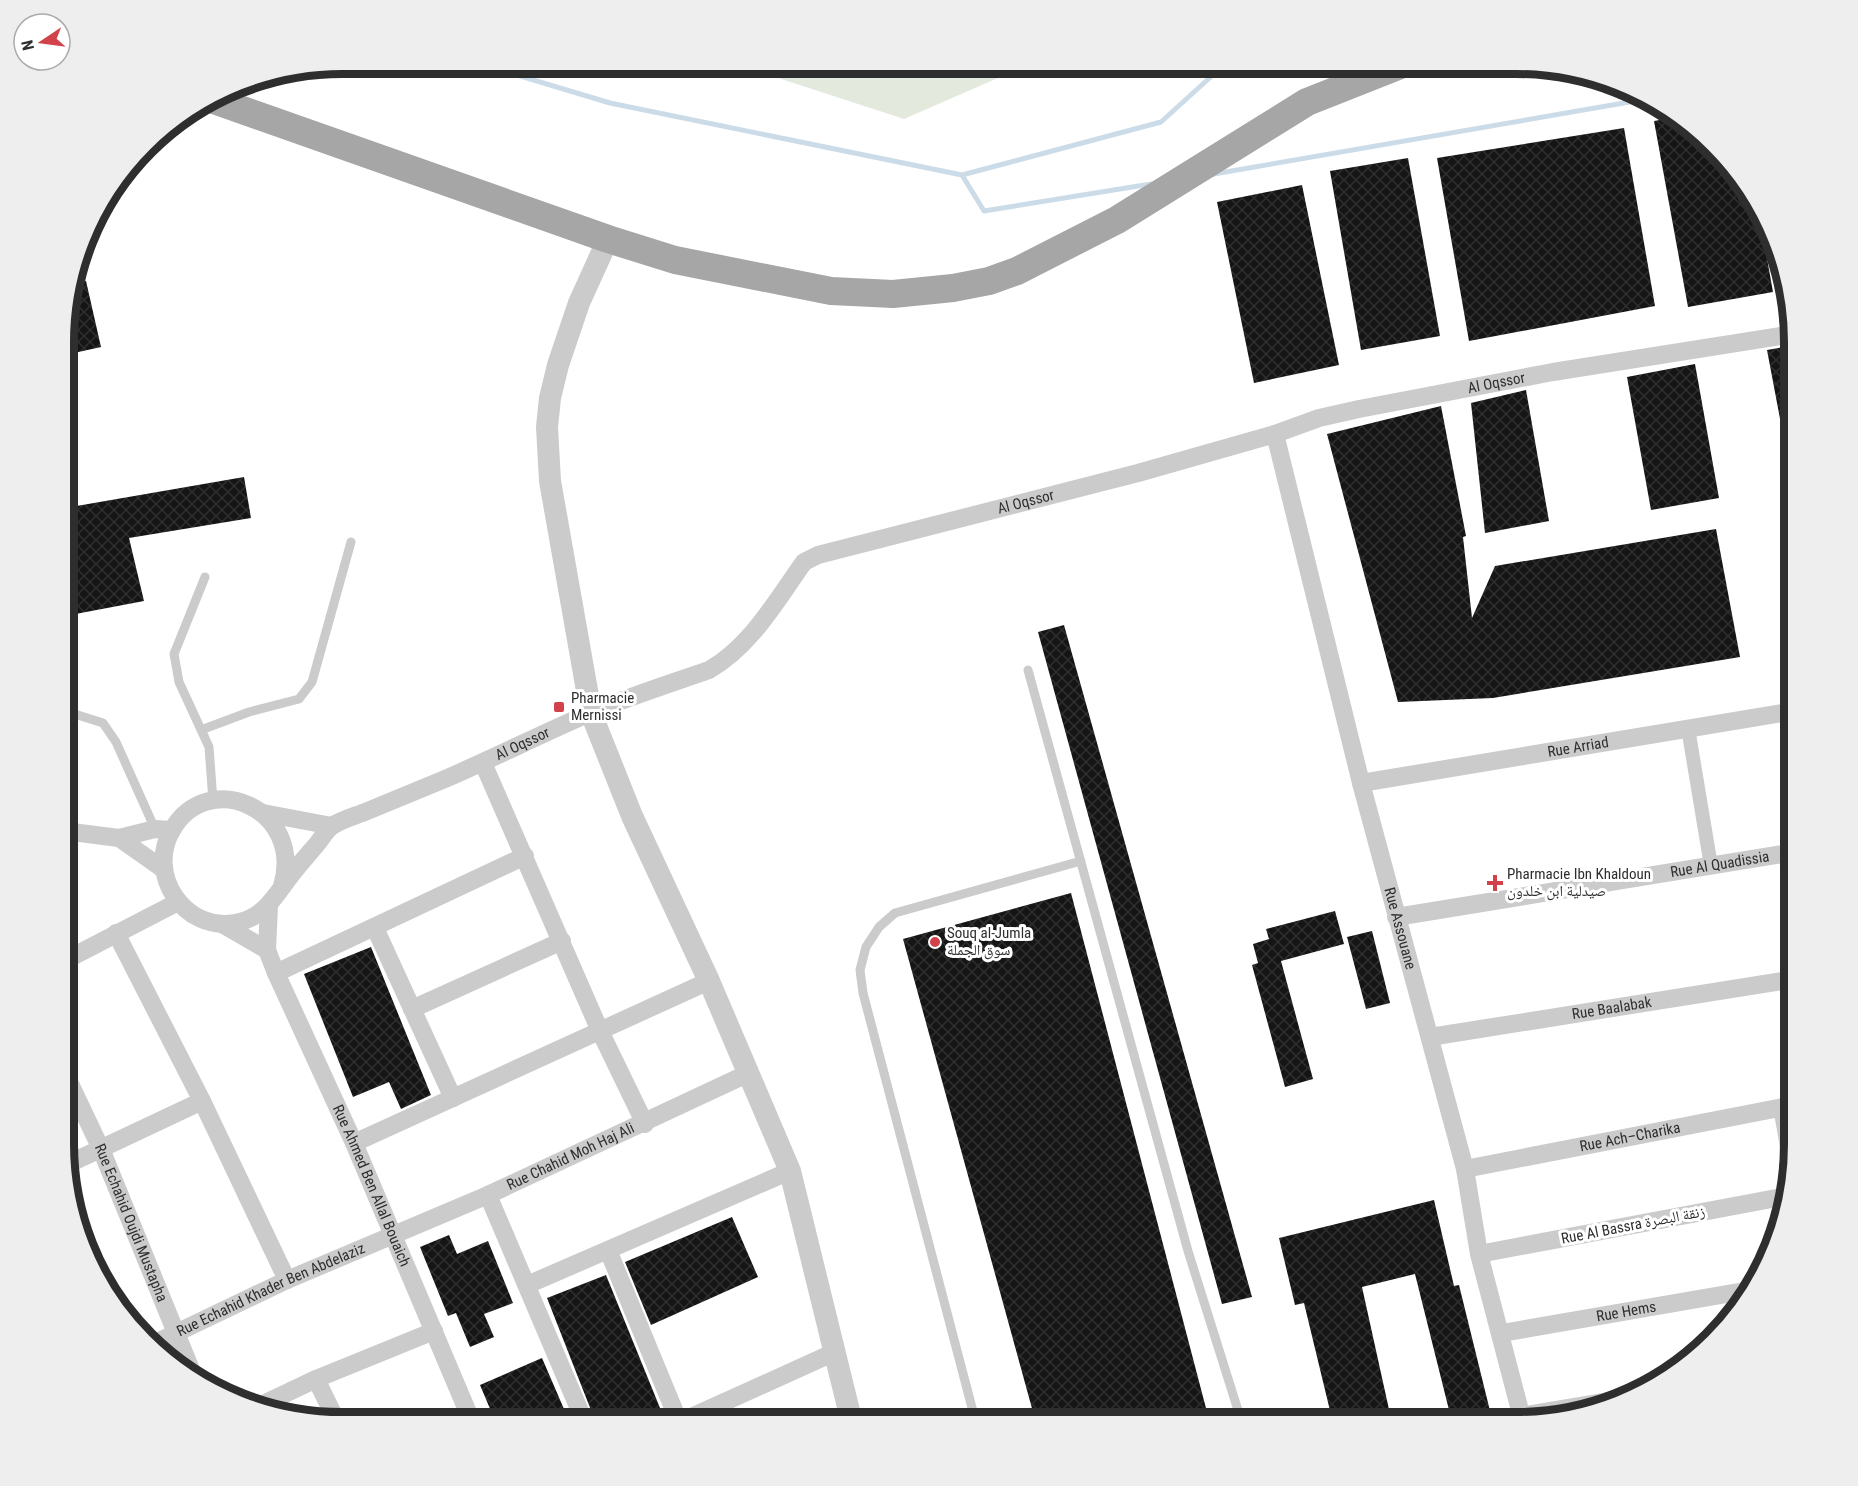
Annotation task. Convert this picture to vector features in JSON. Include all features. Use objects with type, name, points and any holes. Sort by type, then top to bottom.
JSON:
[{"type":"main road","points":[[220,102],[608,239],[675,260],[831,291],[893,294],[989,281],[1025,268],[1117,220],[1307,102],[1376,74]]},
{"type":"street","points":[[608,239],[579,303],[558,365],[546,427],[551,490],[591,713],[632,816],[709,981],[790,1171],[849,1412]]},
{"type":"street","name":"Al Oqssor","points":[[282,886],[332,826],[483,763],[591,713],[709,670],[724,661],[744,644],[804,562],[811,557],[1138,473],[1275,434],[1319,418],[1553,372],[1784,335]]},
{"type":"street","name":"Rue Assouane","points":[[1275,434],[1361,783],[1465,1169],[1479,1254],[1502,1333],[1520,1412]]},
{"type":"street","name":"Rue Arriad","points":[[1361,783],[1784,713]]},
{"type":"street","points":[[1688,728],[1711,866]]},
{"type":"street","points":[[483,763],[600,1031],[645,1124]]},
{"type":"street","points":[[74,832],[119,838],[164,830],[197,806],[213,801],[231,800],[248,804],[263,813],[280,833],[287,860],[282,886],[269,906],[248,920],[222,924],[206,921],[190,914],[168,887],[163,869],[164,830]]},
{"type":"street","points":[[263,813],[332,826]]},
{"type":"street","points":[[119,838],[163,869]]},
{"type":"street","name":"Rue Al Quadissia","points":[[1396,917],[1784,854]]},
{"type":"street","points":[[276,973],[525,856]]},
{"type":"street","points":[[74,956],[178,902]]},
{"type":"street","name":"Rue Ahmed Ben Allal Bouaich","points":[[269,906],[267,950],[276,973],[354,1143],[468,1412]]},
{"type":"street","points":[[222,924],[267,950]]},
{"type":"street","points":[[375,928],[453,1098]]},
{"type":"street","points":[[116,933],[202,1101],[287,1280]]},
{"type":"street","points":[[412,1009],[562,941]]},
{"type":"street","points":[[354,1143],[709,981]]},
{"type":"street","name":"Rue Baalabak","points":[[1430,1037],[1784,981]]},
{"type":"street","name":"Rue Chahid Moh Haj Ali","points":[[393,1236],[645,1124],[749,1073]]},
{"type":"street","name":"Rue Echahid Oujdi Mustapha","points":[[74,1092],[101,1149],[189,1364]]},
{"type":"street","points":[[74,1161],[202,1101]]},
{"type":"street","name":"Rue Ach–Charika","points":[[1465,1169],[1784,1107]]},
{"type":"street","points":[[527,1285],[790,1171]]},
{"type":"street","points":[[488,1195],[580,1412]]},
{"type":"street","name":"Rue Al Bassra زنقة البصرة","points":[[1479,1254],[1779,1198]]},
{"type":"street","name":"Rue Echahid Khader Ben Abdelaziz","points":[[160,1341],[287,1280],[393,1236]]},
{"type":"street","points":[[608,1250],[674,1412]]},
{"type":"street","name":"Rue Hems","points":[[1502,1333],[1740,1292]]},
{"type":"street","points":[[268,1402],[316,1378],[434,1331]]},
{"type":"street","points":[[700,1412],[835,1352]]},
{"type":"street","points":[[316,1378],[332,1412]]},
{"type":"lane","points":[[201,730],[249,712],[299,699],[312,682],[351,542]]},
{"type":"lane","points":[[205,578],[174,654],[179,682],[209,747],[213,801]]},
{"type":"lane","points":[[1028,670],[1188,1251],[1239,1412]]},
{"type":"lane","points":[[74,714],[104,723],[164,830]]},
{"type":"lane","points":[[973,1412],[863,993],[862,958],[866,946],[879,927],[905,909],[1081,861]]},
{"type":"shaded area","points":[[766,74],[1007,74],[904,119]]},
{"type":"building","points":[[1665,119],[1680,129],[1706,152],[1729,178],[1749,207],[1763,237],[1773,292],[1688,307],[1654,121]]},
{"type":"building","points":[[1624,128],[1655,306],[1469,341],[1437,158]]},
{"type":"building","points":[[1408,158],[1440,336],[1361,350],[1330,171]]},
{"type":"building","points":[[1302,185],[1339,365],[1254,383],[1217,202]]},
{"type":"building","points":[[86,281],[101,347],[74,353],[74,324],[81,282]]},
{"type":"building","points":[[1784,347],[1784,440],[1767,350]]},
{"type":"building","points":[[1695,364],[1719,498],[1651,510],[1627,377]]},
{"type":"building","points":[[1526,390],[1549,521],[1485,533],[1471,403]]},
{"type":"building","points":[[1441,406],[1466,536],[1463,537],[1472,618],[1495,566],[1716,529],[1740,657],[1493,698],[1398,702],[1327,434]]},
{"type":"building","points":[[244,477],[251,518],[129,538],[144,601],[74,614],[74,506]]},
{"type":"building","points":[[1064,625],[1252,1297],[1222,1304],[1038,632]]},
{"type":"building","name":"Souq al-Jumla سوق الجملة","points":[[1071,893],[1207,1412],[1033,1412],[903,939]]},
{"type":"building","points":[[1335,911],[1344,944],[1281,961],[1313,1079],[1285,1087],[1252,965],[1258,963],[1253,944],[1269,939],[1266,929]]},
{"type":"building","points":[[1372,931],[1390,1003],[1366,1009],[1347,937]]},
{"type":"building","points":[[371,947],[431,1095],[401,1109],[389,1082],[353,1097],[304,974]]},
{"type":"building","points":[[1434,1200],[1454,1286],[1459,1285],[1490,1412],[1441,1412],[1449,1410],[1415,1274],[1362,1287],[1390,1412],[1330,1412],[1304,1303],[1295,1305],[1279,1238]]},
{"type":"building","points":[[732,1217],[758,1277],[651,1325],[625,1262]]},
{"type":"building","points":[[449,1235],[457,1254],[488,1241],[513,1303],[484,1314],[494,1337],[470,1347],[456,1313],[448,1316],[420,1247]]},
{"type":"building","points":[[606,1275],[660,1408],[650,1412],[592,1412],[547,1298]]},
{"type":"building","points":[[542,1358],[565,1412],[491,1412],[480,1385]]},
{"type":"waterway","points":[[514,74],[610,103],[962,175],[984,211],[1151,184]]},
{"type":"waterway","points":[[962,175],[1161,122],[1214,74]]},
{"type":"waterway","points":[[1214,174],[1635,101]]},
{"type":"place","name":"Pharmacie Mernissi","points":[[559,707]]},
{"type":"place","name":"Pharmacie Ibn Khaldoun صيدلية ابن خلدون","points":[[1495,883]]},
{"type":"place","name":"Souq al-Jumla سوق الجملة","points":[[935,942]]}]
